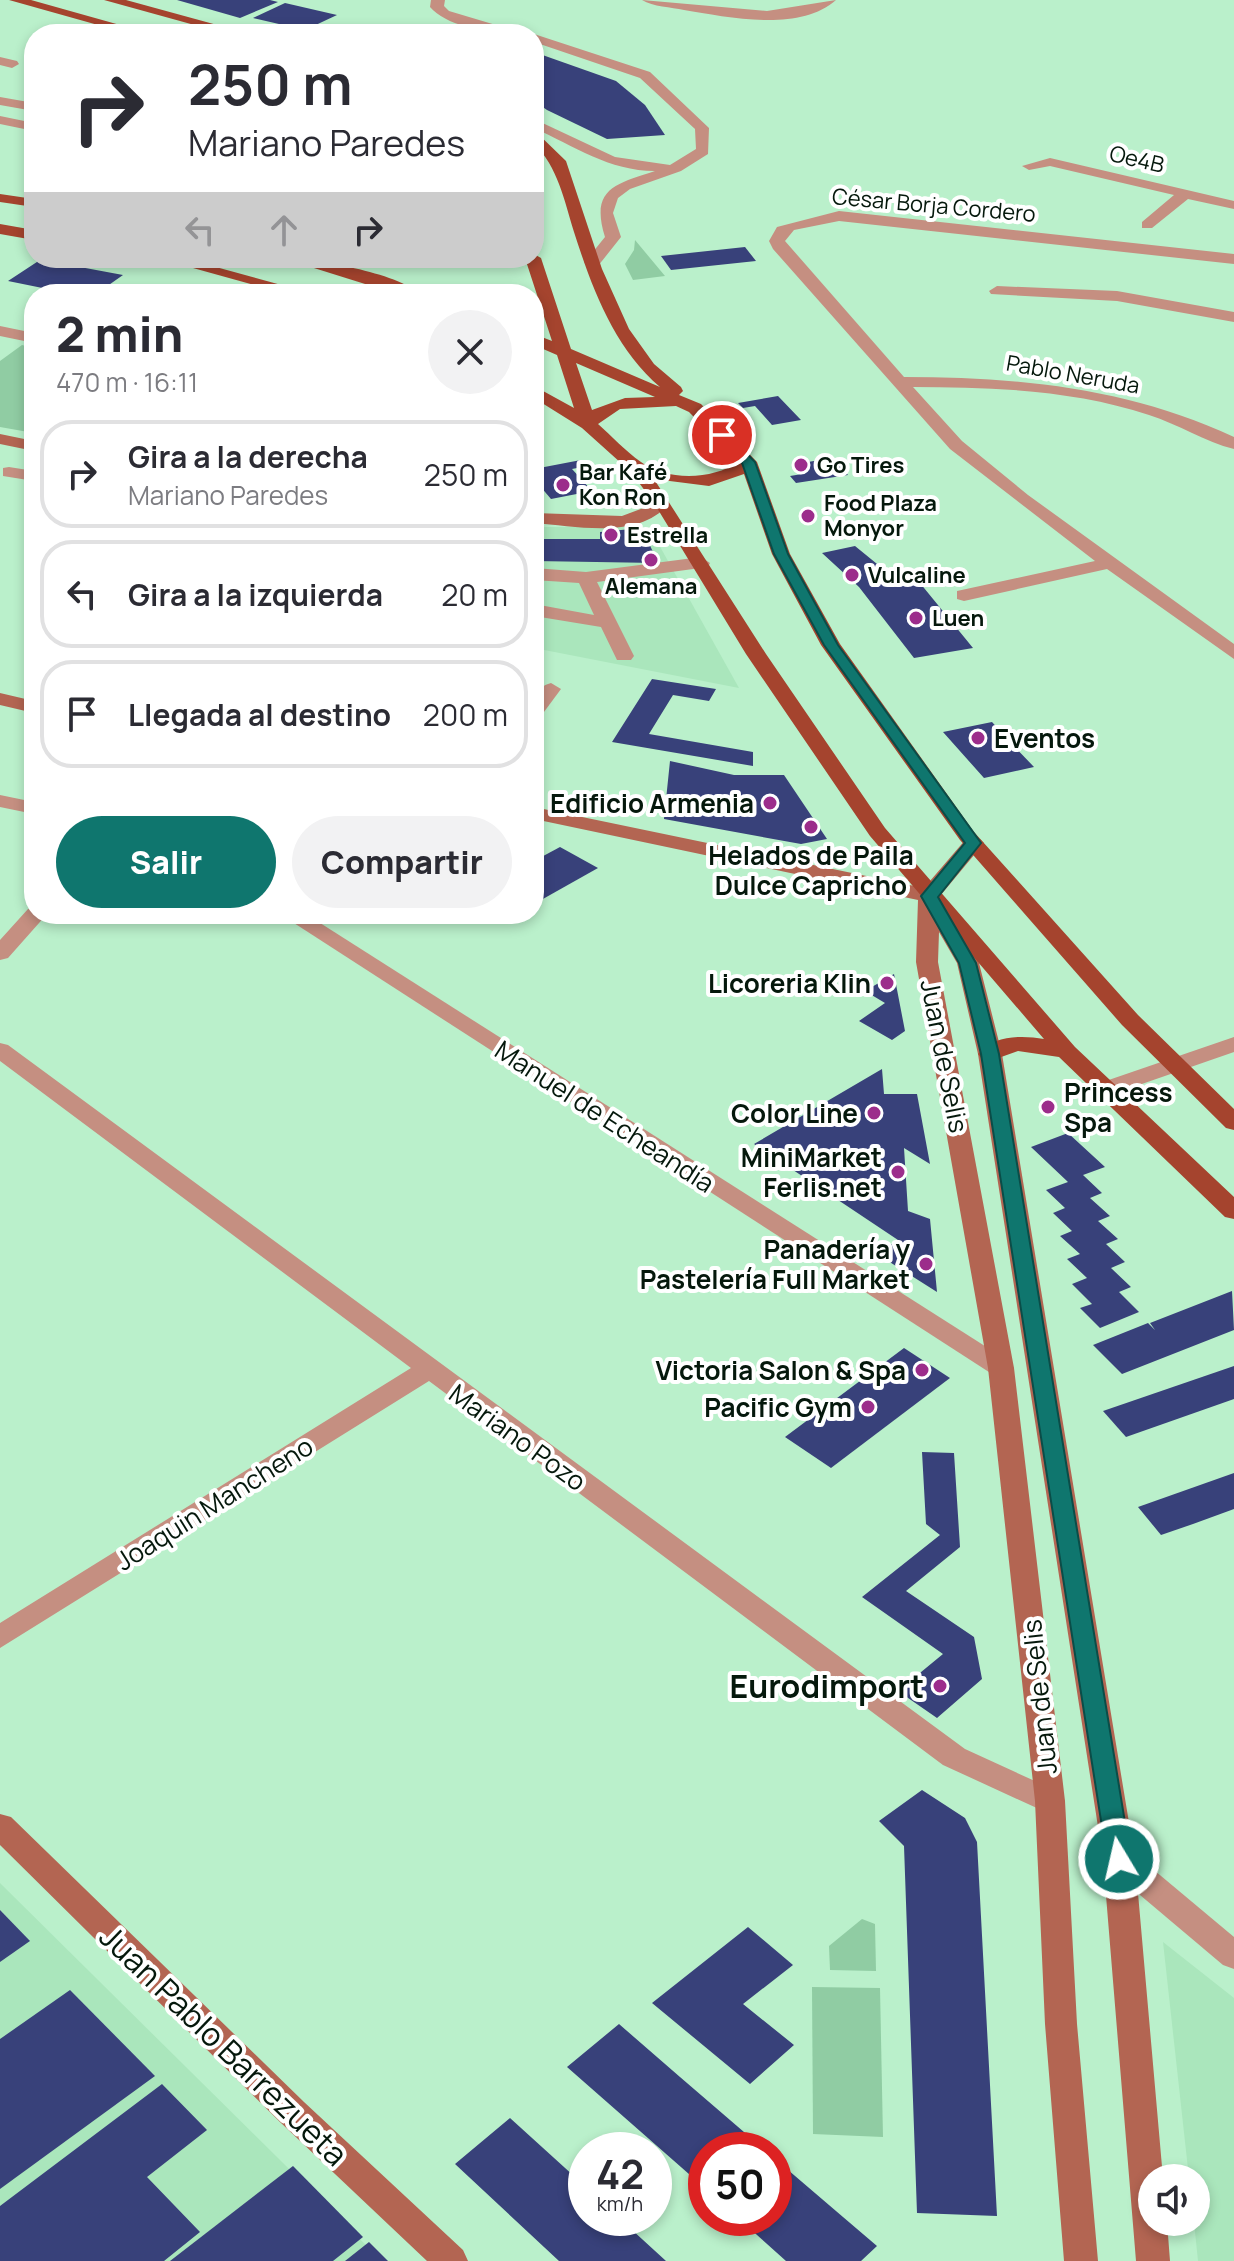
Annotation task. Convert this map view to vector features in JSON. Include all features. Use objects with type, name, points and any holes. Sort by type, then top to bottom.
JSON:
[{"type":"main road","points":[[16,0],[107,24]]},
{"type":"main road","points":[[111,0],[204,24]]},
{"type":"main road","points":[[544,145],[559,161],[592,263],[621,329],[648,368],[695,408],[748,462],[781,554],[831,645],[973,843],[1174,1065],[1234,1123]]},
{"type":"main road","points":[[0,229],[24,233]]},
{"type":"main road","points":[[204,268],[267,284]]},
{"type":"main road","points":[[332,268],[384,284]]},
{"type":"main road","points":[[544,292],[588,424]]},
{"type":"main road","points":[[544,343],[695,408]]},
{"type":"main road","points":[[544,397],[588,424],[637,468],[662,501],[756,654],[877,832],[929,896],[1067,1052],[1234,1211]]},
{"type":"main road","points":[[588,424],[606,407],[628,402],[695,408]]},
{"type":"main road","points":[[0,439],[24,444]]},
{"type":"main road","points":[[637,468],[661,476],[701,481],[731,475],[748,462]]},
{"type":"main road","points":[[544,518],[637,520],[656,512],[662,501]]},
{"type":"main road","points":[[0,699],[24,705]]},
{"type":"main road","points":[[544,815],[929,896]]},
{"type":"main road","points":[[929,896],[973,843]]},
{"type":"main road","name":"Juan de Selis","points":[[929,896],[968,963],[990,1054],[1119,1859],[1153,2261]]},
{"type":"main road","name":"Juan de Selis","points":[[929,896],[927,962],[971,1189],[1001,1368],[1050,1801],[1061,2024],[1081,2261]]},
{"type":"main road","points":[[990,1054],[1003,1045],[1025,1042],[1067,1052]]},
{"type":"main road","points":[[971,1189],[1011,1189]]},
{"type":"main road","name":"Juan Pablo Barrezueta","points":[[0,1826],[292,2112],[451,2261]]},
{"type":"street","points":[[438,0],[437,7],[444,14],[482,24]]},
{"type":"street","points":[[649,0],[769,14],[817,7],[829,0]]},
{"type":"street","points":[[544,41],[645,75],[702,128],[703,151],[685,162],[625,186],[611,196],[605,213],[613,237],[592,263]]},
{"type":"street","points":[[0,101],[24,105]]},
{"type":"street","points":[[0,120],[24,125]]},
{"type":"street","points":[[544,128],[615,164],[649,167],[685,162]]},
{"type":"street","name":"Oe4B","points":[[1029,166],[1050,162],[1234,205]]},
{"type":"street","points":[[1147,225],[1186,193]]},
{"type":"street","name":"César Borja Cordero","points":[[898,382],[781,249],[777,241],[782,230],[814,218],[852,216],[1234,259]]},
{"type":"street","points":[[997,291],[1043,291],[1174,302],[1234,317]]},
{"type":"street","points":[[0,331],[24,336]]},
{"type":"street","points":[[898,382],[956,445],[1234,653]]},
{"type":"street","name":"Pablo Neruda","points":[[898,382],[1003,383],[1092,394],[1178,418],[1234,444]]},
{"type":"street","points":[[9,472],[24,474]]},
{"type":"street","points":[[544,575],[586,578],[701,563]]},
{"type":"street","points":[[964,595],[1111,563]]},
{"type":"street","points":[[586,578],[624,656]]},
{"type":"street","points":[[544,612],[608,623]]},
{"type":"street","points":[[544,698],[551,689]]},
{"type":"street","points":[[0,801],[24,806]]},
{"type":"street","points":[[0,953],[27,924]]},
{"type":"street","name":"Manuel de Echeandía","points":[[307,924],[1001,1368]]},
{"type":"street","points":[[1105,1089],[1234,1044]]},
{"type":"street","name":"Mariano Pozo","points":[[0,1050],[427,1370],[954,1757],[1050,1801]]},
{"type":"street","name":"Joaquin Mancheno","points":[[0,1637],[427,1370]]},
{"type":"street","points":[[1119,1859],[1234,1956]]},
{"type":"shaded area","points":[[635,240],[665,276],[633,280],[625,264],[634,250]]},
{"type":"shaded area","points":[[24,346],[24,431],[0,427],[0,361]]},
{"type":"shaded area","points":[[544,527],[649,527],[739,688],[544,650]]},
{"type":"shaded area","points":[[0,1883],[382,2261],[0,2261]]},
{"type":"shaded area","points":[[862,1919],[875,1924],[876,1971],[830,1970],[829,1946]]},
{"type":"shaded area","points":[[1163,1942],[1234,1998],[1234,2261],[1198,2261],[1195,2236],[1210,2236],[1210,2164],[1187,2164]]},
{"type":"shaded area","points":[[812,1987],[880,1988],[883,2137],[813,2134]]},
{"type":"building","points":[[177,0],[270,0],[278,2],[240,18]]},
{"type":"building","points":[[285,3],[337,15],[318,24],[279,24],[253,18]]},
{"type":"building","points":[[544,56],[616,81],[645,105],[665,135],[607,139],[544,108]]},
{"type":"building","points":[[745,247],[756,261],[671,270],[661,256]]},
{"type":"building","points":[[28,268],[85,268],[123,275],[110,284],[24,284],[8,281]]},
{"type":"building","points":[[778,396],[801,420],[772,425],[755,406],[743,408],[738,403]]},
{"type":"building","points":[[833,458],[848,475],[796,483],[790,476],[802,474],[795,464]]},
{"type":"building","name":"Bar Kafé Kon Ron","points":[[581,460],[587,466],[572,469],[592,491],[551,499],[544,491],[544,467]]},
{"type":"building","points":[[642,528],[658,563],[544,561],[544,539],[600,539],[600,532]]},
{"type":"building","name":"Luen","points":[[855,546],[893,577],[911,572],[973,648],[914,658],[859,587],[822,553]]},
{"type":"building","points":[[652,679],[716,689],[709,701],[673,695],[649,734],[753,752],[753,766],[612,742]]},
{"type":"building","points":[[992,722],[1034,767],[984,778],[943,732]]},
{"type":"building","points":[[670,761],[734,775],[784,775],[827,839],[801,844],[664,819]]},
{"type":"building","points":[[560,847],[598,868],[544,898],[544,856]]},
{"type":"building","points":[[894,974],[905,1031],[892,1040],[859,1021],[885,1003],[865,991]]},
{"type":"building","points":[[882,1069],[884,1094],[917,1094],[930,1164],[904,1148],[908,1211],[930,1219],[937,1292],[877,1254],[898,1240],[754,1144]]},
{"type":"building","points":[[1068,1133],[1105,1167],[1083,1175],[1102,1193],[1090,1198],[1110,1216],[1098,1221],[1118,1239],[1106,1244],[1125,1262],[1111,1268],[1131,1287],[1119,1292],[1139,1312],[1100,1328],[1080,1308],[1092,1304],[1072,1284],[1087,1278],[1067,1259],[1080,1254],[1060,1236],[1072,1231],[1053,1213],[1065,1208],[1046,1190],[1068,1182],[1031,1147]]},
{"type":"building","points":[[1232,1291],[1234,1330],[1122,1374],[1093,1345],[1148,1323],[1155,1330],[1150,1323]]},
{"type":"building","name":"Pacific Gym","points":[[904,1348],[950,1378],[831,1468],[785,1437]]},
{"type":"building","points":[[1234,1366],[1234,1399],[1126,1437],[1103,1411]]},
{"type":"building","points":[[922,1452],[954,1453],[960,1547],[906,1591],[974,1637],[982,1679],[937,1718],[898,1691],[943,1654],[862,1597],[940,1535],[926,1524]]},
{"type":"building","points":[[1234,1473],[1234,1509],[1193,1524],[1161,1535],[1138,1507]]},
{"type":"building","points":[[922,1790],[965,1818],[977,1842],[997,2216],[917,2213],[904,1846],[879,1821]]},
{"type":"building","points":[[0,1910],[30,1941],[0,1962]]},
{"type":"building","points":[[748,1927],[793,1965],[743,2004],[794,2045],[750,2084],[652,2003]]},
{"type":"building","points":[[70,1990],[155,2076],[0,2189],[0,2039]]},
{"type":"building","points":[[619,2024],[744,2132],[688,2132],[688,2173],[672,2159],[672,2132],[641,2132],[567,2067]]},
{"type":"building","points":[[162,2084],[207,2130],[147,2177],[200,2232],[164,2261],[0,2261],[0,2206]]},
{"type":"building","points":[[510,2118],[568,2171],[568,2236],[639,2236],[666,2261],[559,2261],[455,2164]]},
{"type":"building","points":[[293,2166],[363,2237],[333,2261],[170,2261]]},
{"type":"building","points":[[792,2173],[877,2246],[861,2261],[786,2261],[758,2236],[792,2236]]},
{"type":"building","points":[[369,2242],[388,2261],[345,2261]]},
{"type":"place","name":"Go Tires","points":[[801,465]]},
{"type":"place","name":"Bar Kafé Kon Ron","points":[[563,485]]},
{"type":"place","name":"Food Plaza Monyor","points":[[808,516]]},
{"type":"place","name":"Estrella","points":[[611,535]]},
{"type":"place","name":"Alemana","points":[[651,560]]},
{"type":"place","name":"Vulcaline","points":[[852,575]]},
{"type":"place","name":"Luen","points":[[916,618]]},
{"type":"place","name":"Eventos","points":[[978,738]]},
{"type":"place","name":"Edificio Armenia","points":[[770,803]]},
{"type":"place","name":"Helados de Paila Dulce Capricho","points":[[811,827]]},
{"type":"place","name":"Licoreria Klin","points":[[887,983]]},
{"type":"place","name":"Princess Spa","points":[[1048,1107]]},
{"type":"place","name":"Color Line","points":[[874,1113]]},
{"type":"place","name":"MiniMarket Ferlis.net","points":[[898,1172]]},
{"type":"place","name":"Panadería y Pastelería Full Market","points":[[926,1264]]},
{"type":"place","name":"Victoria Salon & Spa","points":[[922,1370]]},
{"type":"place","name":"Pacific Gym","points":[[868,1407]]},
{"type":"place","name":"Eurodimport","points":[[940,1686]]},
{"type":"route","points":[[722,435],[748,462],[781,554],[831,645],[973,843],[929,896],[968,963],[990,1054],[1119,1859]]}]
